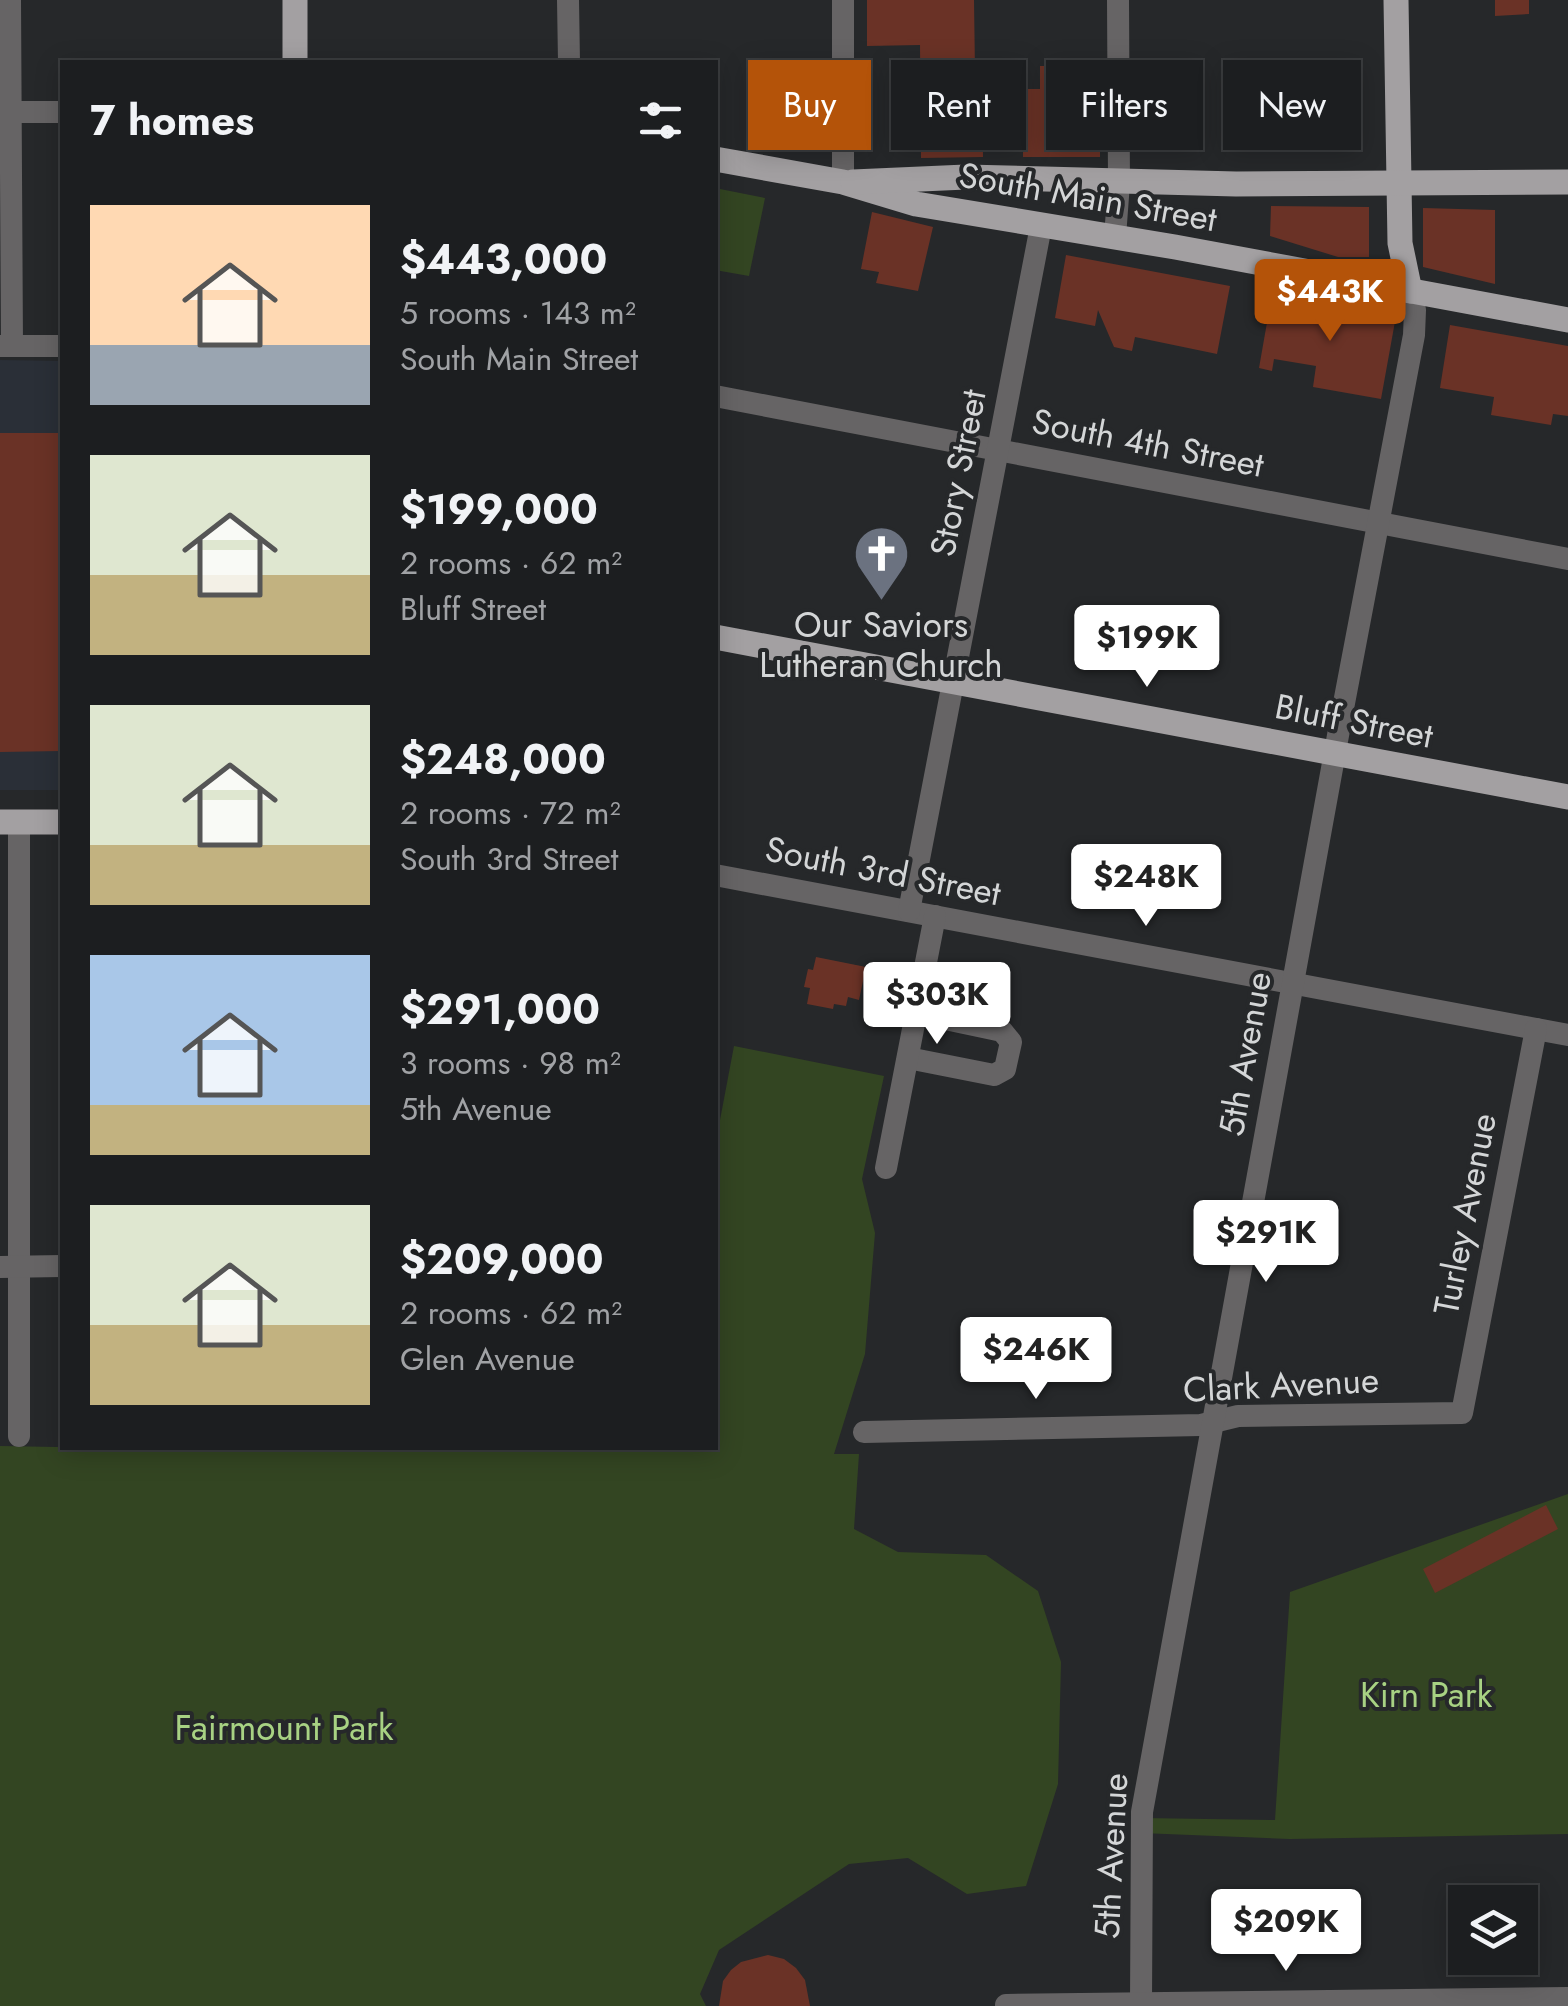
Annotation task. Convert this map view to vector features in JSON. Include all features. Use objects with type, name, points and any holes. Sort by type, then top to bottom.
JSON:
[{"type":"main road","points":[[295,0],[295,60]]},
{"type":"main road","name":"5th Avenue","points":[[1396,0],[1400,243],[1410,291]]},
{"type":"main road","name":"South Main Street","points":[[718,160],[843,182],[916,204],[1568,320]]},
{"type":"main road","points":[[843,182],[966,177],[1119,183],[1568,182]]},
{"type":"main road","name":"Bluff Street","points":[[718,637],[1568,797]]},
{"type":"main road","points":[[10,822],[60,822]]},
{"type":"street","points":[[10,0],[5,112],[6,346],[60,346]]},
{"type":"street","points":[[568,0],[568,60]]},
{"type":"street","points":[[843,0],[843,182]]},
{"type":"street","points":[[1115,237],[1119,183],[1118,0]]},
{"type":"street","points":[[5,112],[60,112]]},
{"type":"street","name":"Story Street","points":[[908,911],[1042,226]]},
{"type":"street","name":"5th Avenue","points":[[1141,2002],[1142,1812],[1414,336],[1415,310],[1410,291]]},
{"type":"street","name":"South 4th Street","points":[[718,397],[1568,558]]},
{"type":"street","points":[[10,822],[10,1266],[20,1436]]},
{"type":"street","name":"South 3rd Street","points":[[718,876],[1568,1035]]},
{"type":"street","points":[[886,1168],[935,916]]},
{"type":"street","points":[[908,1058],[994,1075],[1005,1070],[1010,1042],[1002,1031],[917,1014]]},
{"type":"street","name":"Turley Avenue","points":[[1462,1412],[1536,1029]]},
{"type":"street","points":[[10,1266],[60,1266]]},
{"type":"street","name":"Clark Avenue","points":[[864,1432],[1201,1425],[1238,1416],[1462,1412]]},
{"type":"street","points":[[1006,2005],[1568,1998]]},
{"type":"shaded area","points":[[0,360],[60,361],[60,790],[0,790]]},
{"type":"green space","points":[[718,189],[765,198],[749,276],[718,271]]},
{"type":"green space","name":"Fairmount Park","points":[[734,1046],[884,1076],[862,1179],[875,1233],[865,1354],[834,1454],[859,1454],[854,1529],[898,1552],[986,1555],[1038,1591],[1061,1662],[1058,1784],[1026,1886],[967,1894],[908,1858],[849,1864],[719,1950],[700,1994],[706,2006],[0,2006],[0,1446],[348,1452],[342,1450],[718,1450],[720,1120]]},
{"type":"green space","name":"Kirn Park","points":[[1568,1494],[1568,1834],[1290,1839],[1141,1833],[1142,1818],[1275,1820],[1290,1592]]},
{"type":"building","points":[[867,0],[974,0],[975,60],[920,60],[920,45],[867,46]]},
{"type":"building","points":[[1495,0],[1529,0],[1529,14],[1495,16]]},
{"type":"building","points":[[1040,66],[1046,66],[1046,150],[1100,150],[1100,157],[1023,157],[1026,89],[1040,89]]},
{"type":"building","points":[[921,150],[983,150],[983,157],[921,158]]},
{"type":"building","points":[[1271,206],[1369,207],[1369,257],[1338,257],[1270,236]]},
{"type":"building","points":[[1423,208],[1495,210],[1495,284],[1423,267]]},
{"type":"building","points":[[872,212],[933,227],[918,291],[876,283],[879,272],[861,269]]},
{"type":"building","points":[[1066,255],[1230,286],[1217,354],[1135,337],[1132,351],[1114,347],[1098,310],[1095,326],[1055,318]]},
{"type":"building","points":[[1272,294],[1396,316],[1381,399],[1313,387],[1316,366],[1274,359],[1272,371],[1259,368]]},
{"type":"building","points":[[1450,325],[1568,346],[1568,416],[1553,414],[1551,425],[1491,415],[1494,397],[1440,388]]},
{"type":"building","points":[[0,433],[60,433],[60,751],[0,752]]},
{"type":"building","points":[[816,957],[866,967],[859,1000],[848,997],[846,1006],[834,1004],[833,1009],[807,1004],[810,988],[804,987]]},
{"type":"building","points":[[1546,1505],[1558,1529],[1435,1593],[1423,1569]]},
{"type":"building","points":[[768,1955],[784,1959],[796,1968],[805,1980],[810,2006],[719,2006],[723,1981],[731,1970],[741,1962]]},
{"type":"place","name":"Our Saviors Lutheran Church","points":[[881,603]]}]
